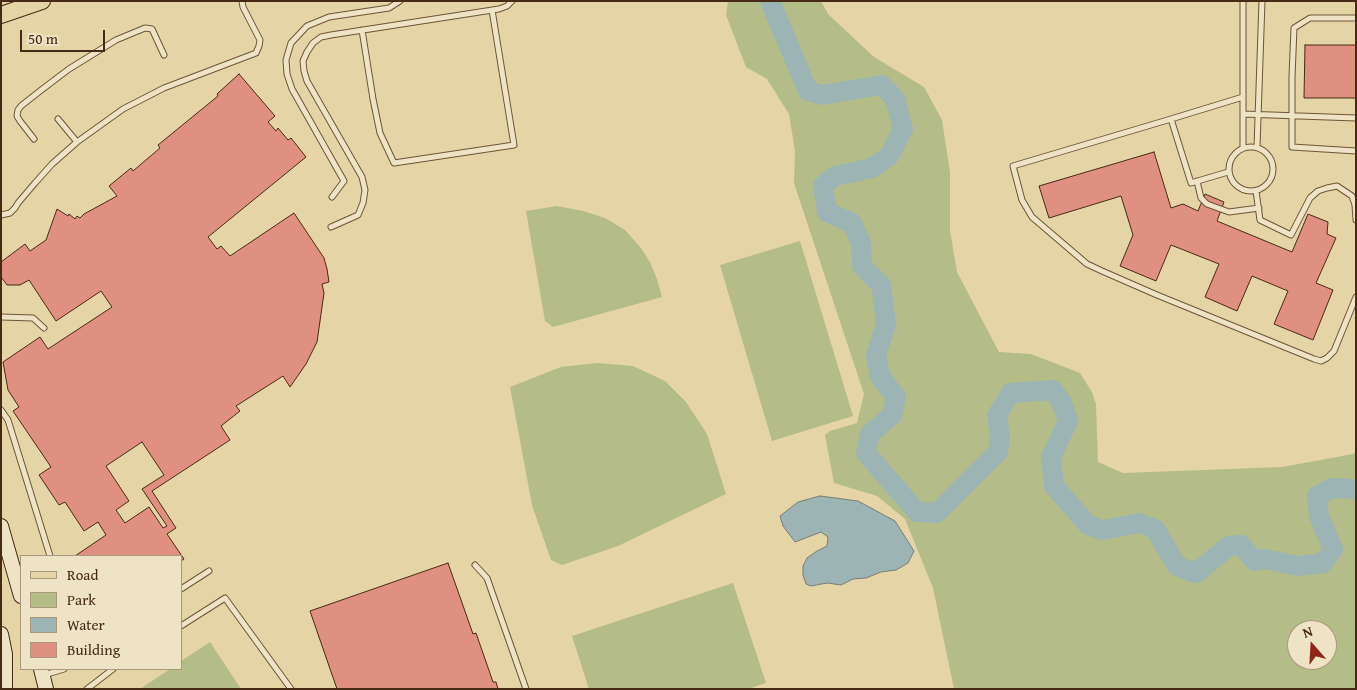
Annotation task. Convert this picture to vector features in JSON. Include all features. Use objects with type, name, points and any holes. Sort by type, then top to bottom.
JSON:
[{"type":"main road","points":[[1,15],[42,1]]},
{"type":"main road","points":[[1,526],[18,571],[20,588]]},
{"type":"main road","points":[[1,577],[18,571]]},
{"type":"main road","points":[[1,634],[5,654],[5,689]]},
{"type":"lane","points":[[1,215],[10,213],[52,164],[77,142],[123,109],[164,88],[256,53],[260,40],[243,7],[242,1]]},
{"type":"lane","points":[[332,197],[344,182],[292,89],[287,74],[286,60],[291,43],[307,26],[329,17],[389,8],[400,1]]},
{"type":"lane","points":[[331,227],[358,215],[363,203],[365,190],[362,177],[307,81],[304,61],[313,43],[321,37],[331,34],[492,10],[507,6],[512,1]]},
{"type":"lane","points":[[1243,1],[1243,148]]},
{"type":"lane","points":[[1257,147],[1262,1]]},
{"type":"lane","points":[[362,30],[380,133],[394,164],[514,145],[492,10]]},
{"type":"lane","points":[[1356,18],[1310,18],[1294,28],[1292,77],[1292,147],[1356,151]]},
{"type":"lane","points":[[34,139],[17,116],[18,110],[40,90],[69,69],[116,40],[145,28],[152,30],[164,55]]},
{"type":"lane","points":[[1243,97],[1013,166],[1026,209],[1047,231],[1087,264],[1157,295],[1321,361],[1334,351],[1356,297]]},
{"type":"lane","points":[[1243,114],[1356,118]]},
{"type":"lane","points":[[58,119],[77,142]]},
{"type":"lane","points":[[1171,119],[1191,183],[1228,172]]},
{"type":"lane","points":[[1250,146],[1257,147],[1264,150],[1272,162],[1272,177],[1268,183],[1256,191],[1241,189],[1234,185],[1230,179],[1228,164],[1236,151],[1250,146]]},
{"type":"lane","points":[[1197,181],[1200,198],[1207,204],[1229,212],[1258,208]]},
{"type":"lane","points":[[1256,191],[1260,220],[1291,235],[1310,198],[1318,191],[1327,188],[1337,186],[1352,196],[1356,220]]},
{"type":"lane","points":[[1,317],[33,318],[44,328]]},
{"type":"lane","points":[[1,410],[8,420],[50,555]]},
{"type":"lane","points":[[475,564],[487,578],[526,689]]},
{"type":"lane","points":[[182,588],[209,571]]},
{"type":"lane","points":[[182,625],[225,598],[291,689]]},
{"type":"lane","points":[[44,678],[62,670]]},
{"type":"lane","points":[[87,689],[112,670]]},
{"type":"green space","points":[[728,1],[821,1],[828,14],[874,57],[924,87],[942,120],[950,172],[950,231],[957,272],[999,352],[1031,354],[1080,373],[1092,392],[1096,404],[1098,462],[1123,473],[1282,467],[1356,452],[1356,689],[954,689],[933,588],[905,519],[877,496],[834,483],[825,435],[830,431],[857,423],[864,394],[794,183],[795,151],[789,114],[767,79],[746,67],[726,15]]},
{"type":"green space","points":[[557,206],[605,218],[625,230],[641,248],[650,262],[662,297],[553,327],[545,321],[526,211]]},
{"type":"green space","points":[[800,241],[853,416],[772,441],[720,265]]},
{"type":"green space","points":[[597,363],[633,366],[665,381],[686,402],[707,434],[726,494],[618,546],[562,565],[551,560],[532,505],[510,387],[561,367]]},
{"type":"green space","points":[[733,583],[766,683],[748,689],[589,689],[572,636]]},
{"type":"green space","points":[[210,642],[241,689],[140,689],[168,670],[182,670],[182,660]]},
{"type":"water","points":[[820,496],[858,501],[895,521],[914,551],[908,563],[896,570],[881,572],[866,578],[853,579],[841,585],[827,583],[811,586],[806,584],[803,566],[807,558],[827,546],[828,537],[821,532],[795,542],[783,526],[780,516],[798,502]]},
{"type":"building","points":[[1305,45],[1356,45],[1356,98],[1304,98]]},
{"type":"building","points":[[239,74],[275,116],[268,122],[276,131],[278,128],[288,140],[291,138],[306,157],[208,237],[217,249],[221,246],[230,256],[294,213],[324,258],[327,269],[329,282],[322,284],[324,293],[317,342],[306,364],[290,387],[283,376],[236,406],[240,411],[221,426],[230,440],[152,491],[176,528],[167,534],[181,555],[76,555],[106,535],[98,522],[84,531],[65,502],[59,505],[39,475],[51,467],[13,411],[19,407],[8,390],[3,362],[40,337],[48,349],[112,307],[101,291],[56,321],[29,280],[20,285],[7,285],[1,277],[1,262],[25,244],[30,251],[46,240],[57,209],[75,219],[77,216],[80,218],[117,196],[109,186],[131,168],[133,171],[160,148],[158,145],[218,96],[217,94]],"holes":[[[142,442],[164,475],[142,489],[167,526],[163,528],[149,507],[125,523],[116,510],[129,501],[106,466]]]},
{"type":"building","points":[[1154,152],[1171,208],[1183,204],[1198,211],[1205,194],[1224,202],[1217,221],[1292,252],[1308,214],[1328,222],[1327,234],[1336,238],[1316,283],[1333,290],[1313,340],[1274,324],[1288,291],[1252,276],[1237,311],[1205,297],[1219,264],[1171,245],[1156,281],[1120,266],[1133,235],[1121,196],[1049,218],[1039,186]]},
{"type":"building","points":[[448,563],[473,634],[476,633],[493,682],[496,682],[498,689],[337,689],[310,611]]},
{"type":"waterway","points":[[770,1],[808,91],[822,95],[882,85],[895,99],[903,129],[889,156],[872,168],[835,176],[823,186],[827,212],[852,223],[861,243],[862,266],[881,285],[886,324],[876,356],[880,376],[896,397],[892,415],[870,434],[866,453],[917,512],[937,513],[998,452],[1000,437],[997,415],[1011,393],[1053,390],[1062,403],[1068,421],[1051,457],[1054,486],[1088,525],[1103,530],[1139,523],[1155,529],[1177,566],[1196,573],[1229,546],[1241,545],[1255,561],[1265,559],[1299,566],[1323,563],[1333,549],[1319,516],[1317,496],[1332,488],[1353,489],[1356,491]]}]
